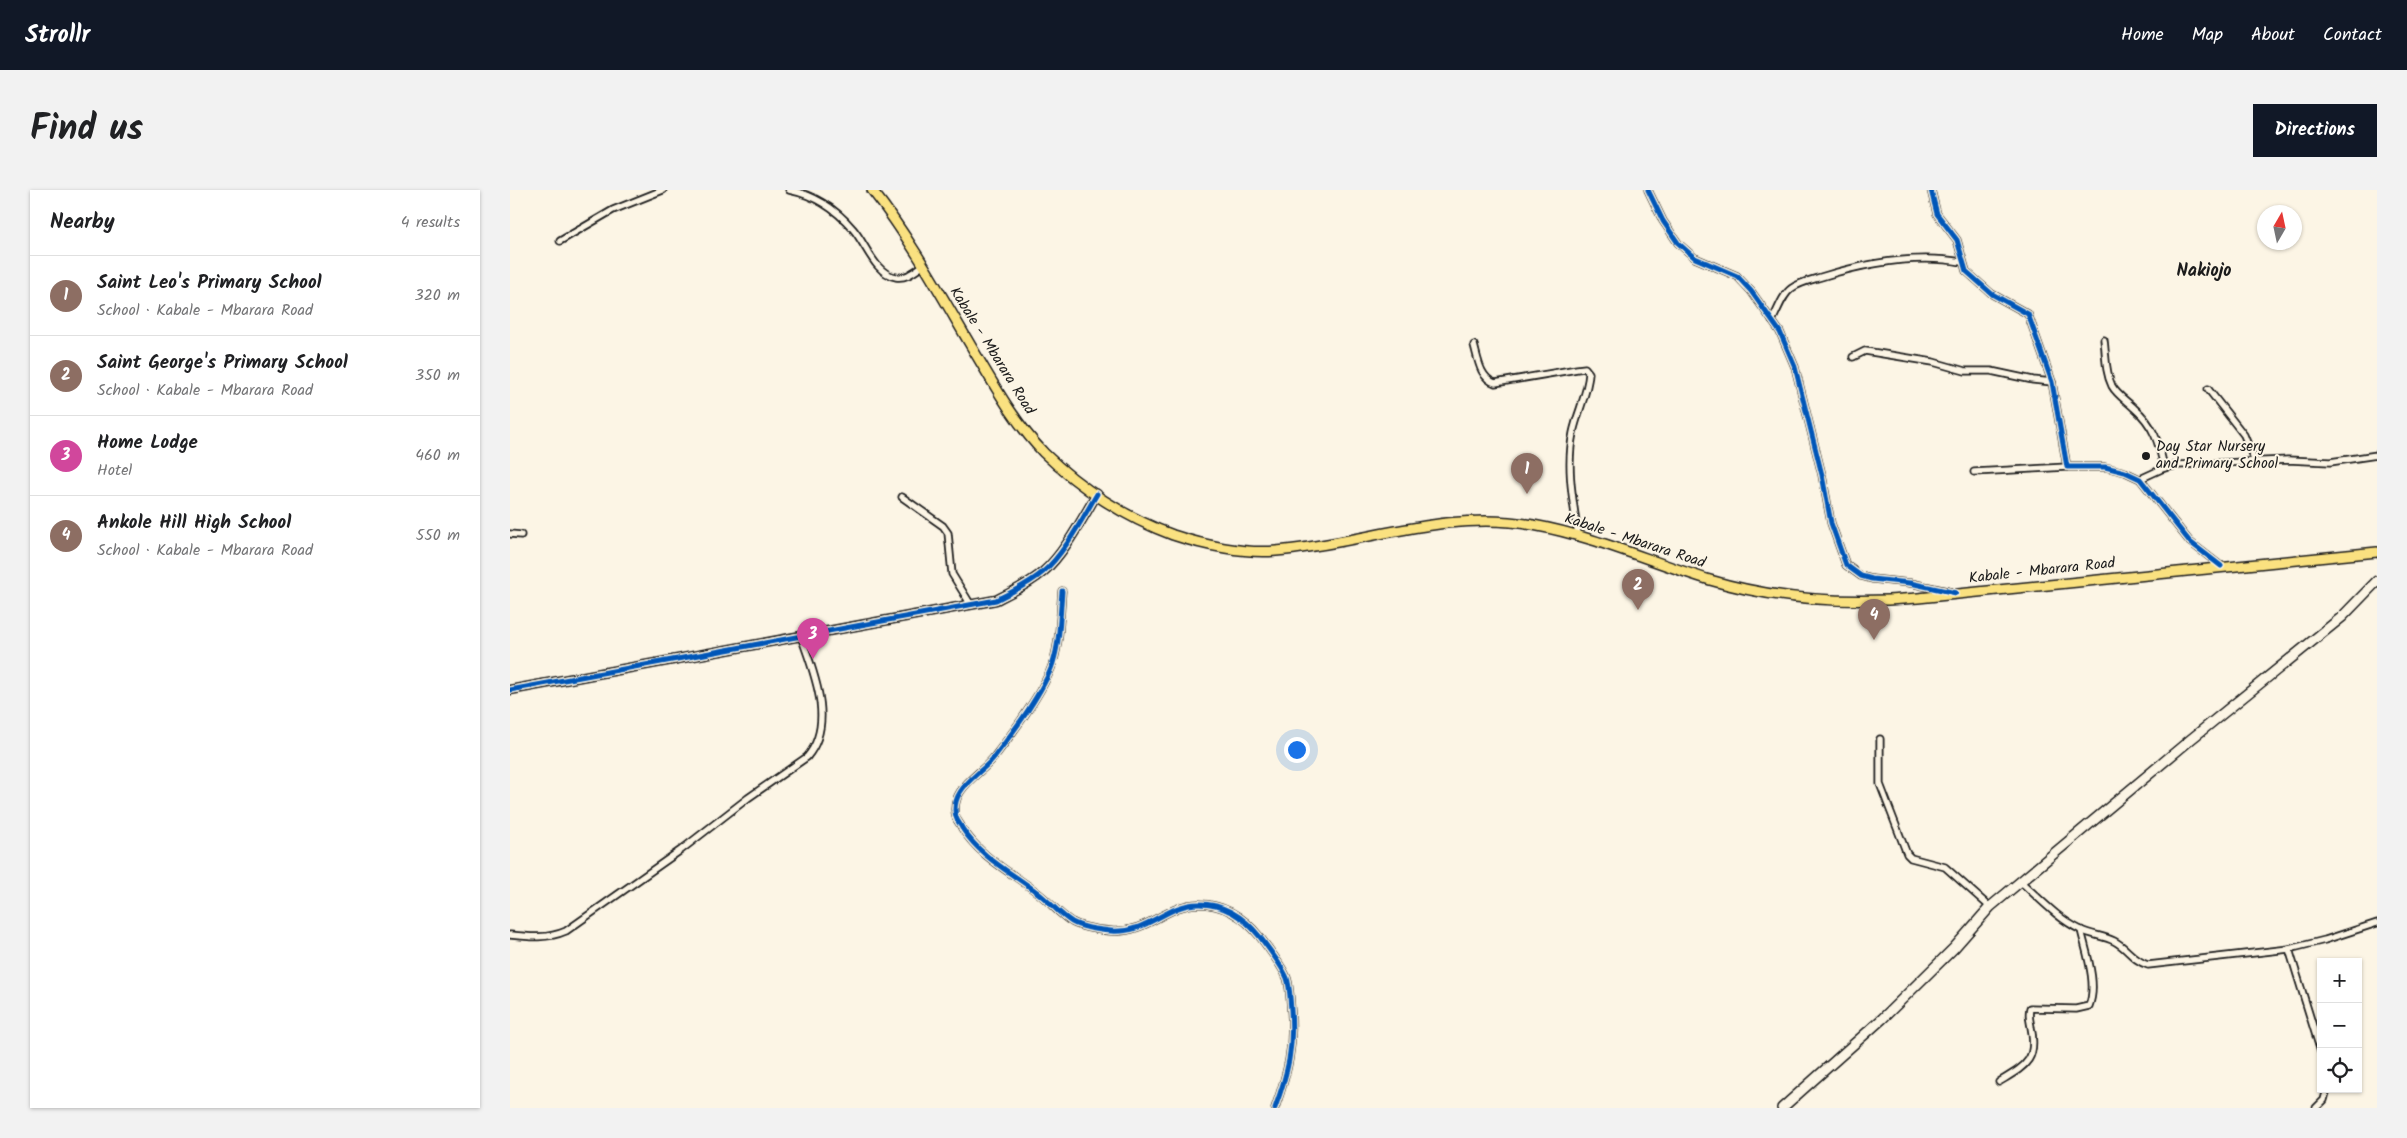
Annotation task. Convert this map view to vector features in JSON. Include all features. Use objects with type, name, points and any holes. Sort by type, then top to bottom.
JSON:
[{"type":"main road","name":"Kabale - Mbarara Road","points":[[872,190],[924,265],[1014,416],[1044,452],[1076,480],[1146,525],[1185,539],[1222,548],[1274,552],[1426,526],[1479,521],[1530,524],[1578,534],[1711,580],[1757,591],[1813,600],[1858,602],[1911,599],[2221,566],[2377,552]]},
{"type":"main road","points":[[1782,1108],[1882,1019],[1954,948],[1990,907],[2342,617],[2377,581]]},
{"type":"street","points":[[560,241],[613,210],[664,190]]},
{"type":"street","points":[[789,190],[808,194],[830,208],[854,229],[883,271],[896,277],[908,276],[924,265]]},
{"type":"street","points":[[1648,190],[1663,222],[1678,243],[1695,258],[1737,276],[1751,290],[1784,340],[1795,367],[1822,475],[1831,523],[1846,565],[1861,576],[1872,579],[1910,583],[1956,593]]},
{"type":"street","points":[[1931,190],[1937,214],[1957,240],[1966,272],[1976,282],[2028,314],[2052,382],[2067,467]]},
{"type":"street","points":[[1772,321],[1785,296],[1792,288],[1802,282],[1853,267],[1875,263],[1930,258],[1962,262]]},
{"type":"street","points":[[2104,340],[2108,374],[2113,386],[2145,417],[2154,430],[2164,468]]},
{"type":"street","points":[[1474,345],[1483,374],[1487,380],[1495,383],[1577,368],[1585,368],[1589,373],[1573,433],[1569,457],[1578,534]]},
{"type":"street","points":[[1853,357],[1864,352],[1872,352],[1932,362],[1965,371],[1991,371],[2052,382]]},
{"type":"street","points":[[2208,389],[2244,435],[2256,462]]},
{"type":"street","points":[[2140,479],[2164,468],[2197,463],[2288,460],[2330,462],[2377,455]]},
{"type":"street","points":[[1974,472],[2067,467],[2105,467],[2125,472],[2140,479],[2190,542],[2221,566]]},
{"type":"street","points":[[510,690],[996,600],[1024,586],[1044,571],[1080,524],[1097,494]]},
{"type":"street","points":[[902,497],[905,501],[943,526],[948,533],[952,574],[971,605]]},
{"type":"street","points":[[510,534],[522,535]]},
{"type":"street","points":[[1062,591],[1058,642],[1052,666],[1031,703],[995,757],[983,770],[964,784],[957,800],[956,818],[970,840],[989,859],[1036,891],[1073,923],[1111,930],[1131,930],[1178,908],[1200,904],[1230,910],[1248,923],[1283,970],[1289,987],[1293,1030],[1292,1049],[1289,1070],[1275,1108]]},
{"type":"street","points":[[510,935],[543,937],[557,935],[566,931],[681,850],[740,803],[807,757],[812,751],[818,732],[820,694],[817,678],[801,636]]},
{"type":"street","points":[[1880,739],[1880,784],[1907,854],[1911,858],[1945,866],[1990,907]]},
{"type":"street","points":[[2021,882],[2056,913],[2081,930],[2114,941],[2123,947],[2133,958],[2148,965],[2289,949],[2325,940],[2377,923]]},
{"type":"street","points":[[1999,1082],[2019,1070],[2029,1061],[2034,1052],[2029,1015],[2030,1008],[2076,1009],[2089,1006],[2092,994],[2081,930]]},
{"type":"street","points":[[2289,949],[2320,1048]]},
{"type":"street","points":[[2316,1108],[2324,1100],[2326,1093]]},
{"type":"cycle path","points":[[1648,190],[1663,221],[1678,243],[1695,258],[1737,276],[1751,291],[1780,332],[1795,367],[1822,475],[1831,523],[1846,565],[1861,576],[1872,579],[1910,583],[1956,593]]},
{"type":"cycle path","points":[[1931,190],[1937,214],[1957,240],[1966,271],[1992,294],[2028,314],[2052,382],[2067,467],[2105,467],[2125,472],[2140,479],[2190,542],[2221,566]]},
{"type":"cycle path","points":[[510,690],[996,600],[1020,588],[1051,565],[1072,536],[1097,494]]},
{"type":"cycle path","points":[[1062,591],[1057,646],[1049,674],[1027,711],[995,756],[962,790],[957,798],[955,807],[957,818],[970,839],[987,856],[1038,893],[1067,919],[1081,926],[1101,930],[1124,931],[1146,924],[1187,905],[1199,904],[1226,909],[1247,923],[1278,962],[1289,985],[1292,1024],[1291,1048],[1287,1071],[1275,1108]]},
{"type":"place","name":"Day Star Nursery and Primary School","points":[[2146,456]]},
{"type":"place","name":"Saint Leo's Primary School","points":[[1527,494]]},
{"type":"place","name":"Saint George's Primary School","points":[[1638,610]]},
{"type":"place","name":"Ankole Hill High School","points":[[1874,640]]},
{"type":"place","name":"Home Lodge","points":[[813,659]]},
{"type":"district","name":"Nakiojo","points":[[2204,271]]}]
